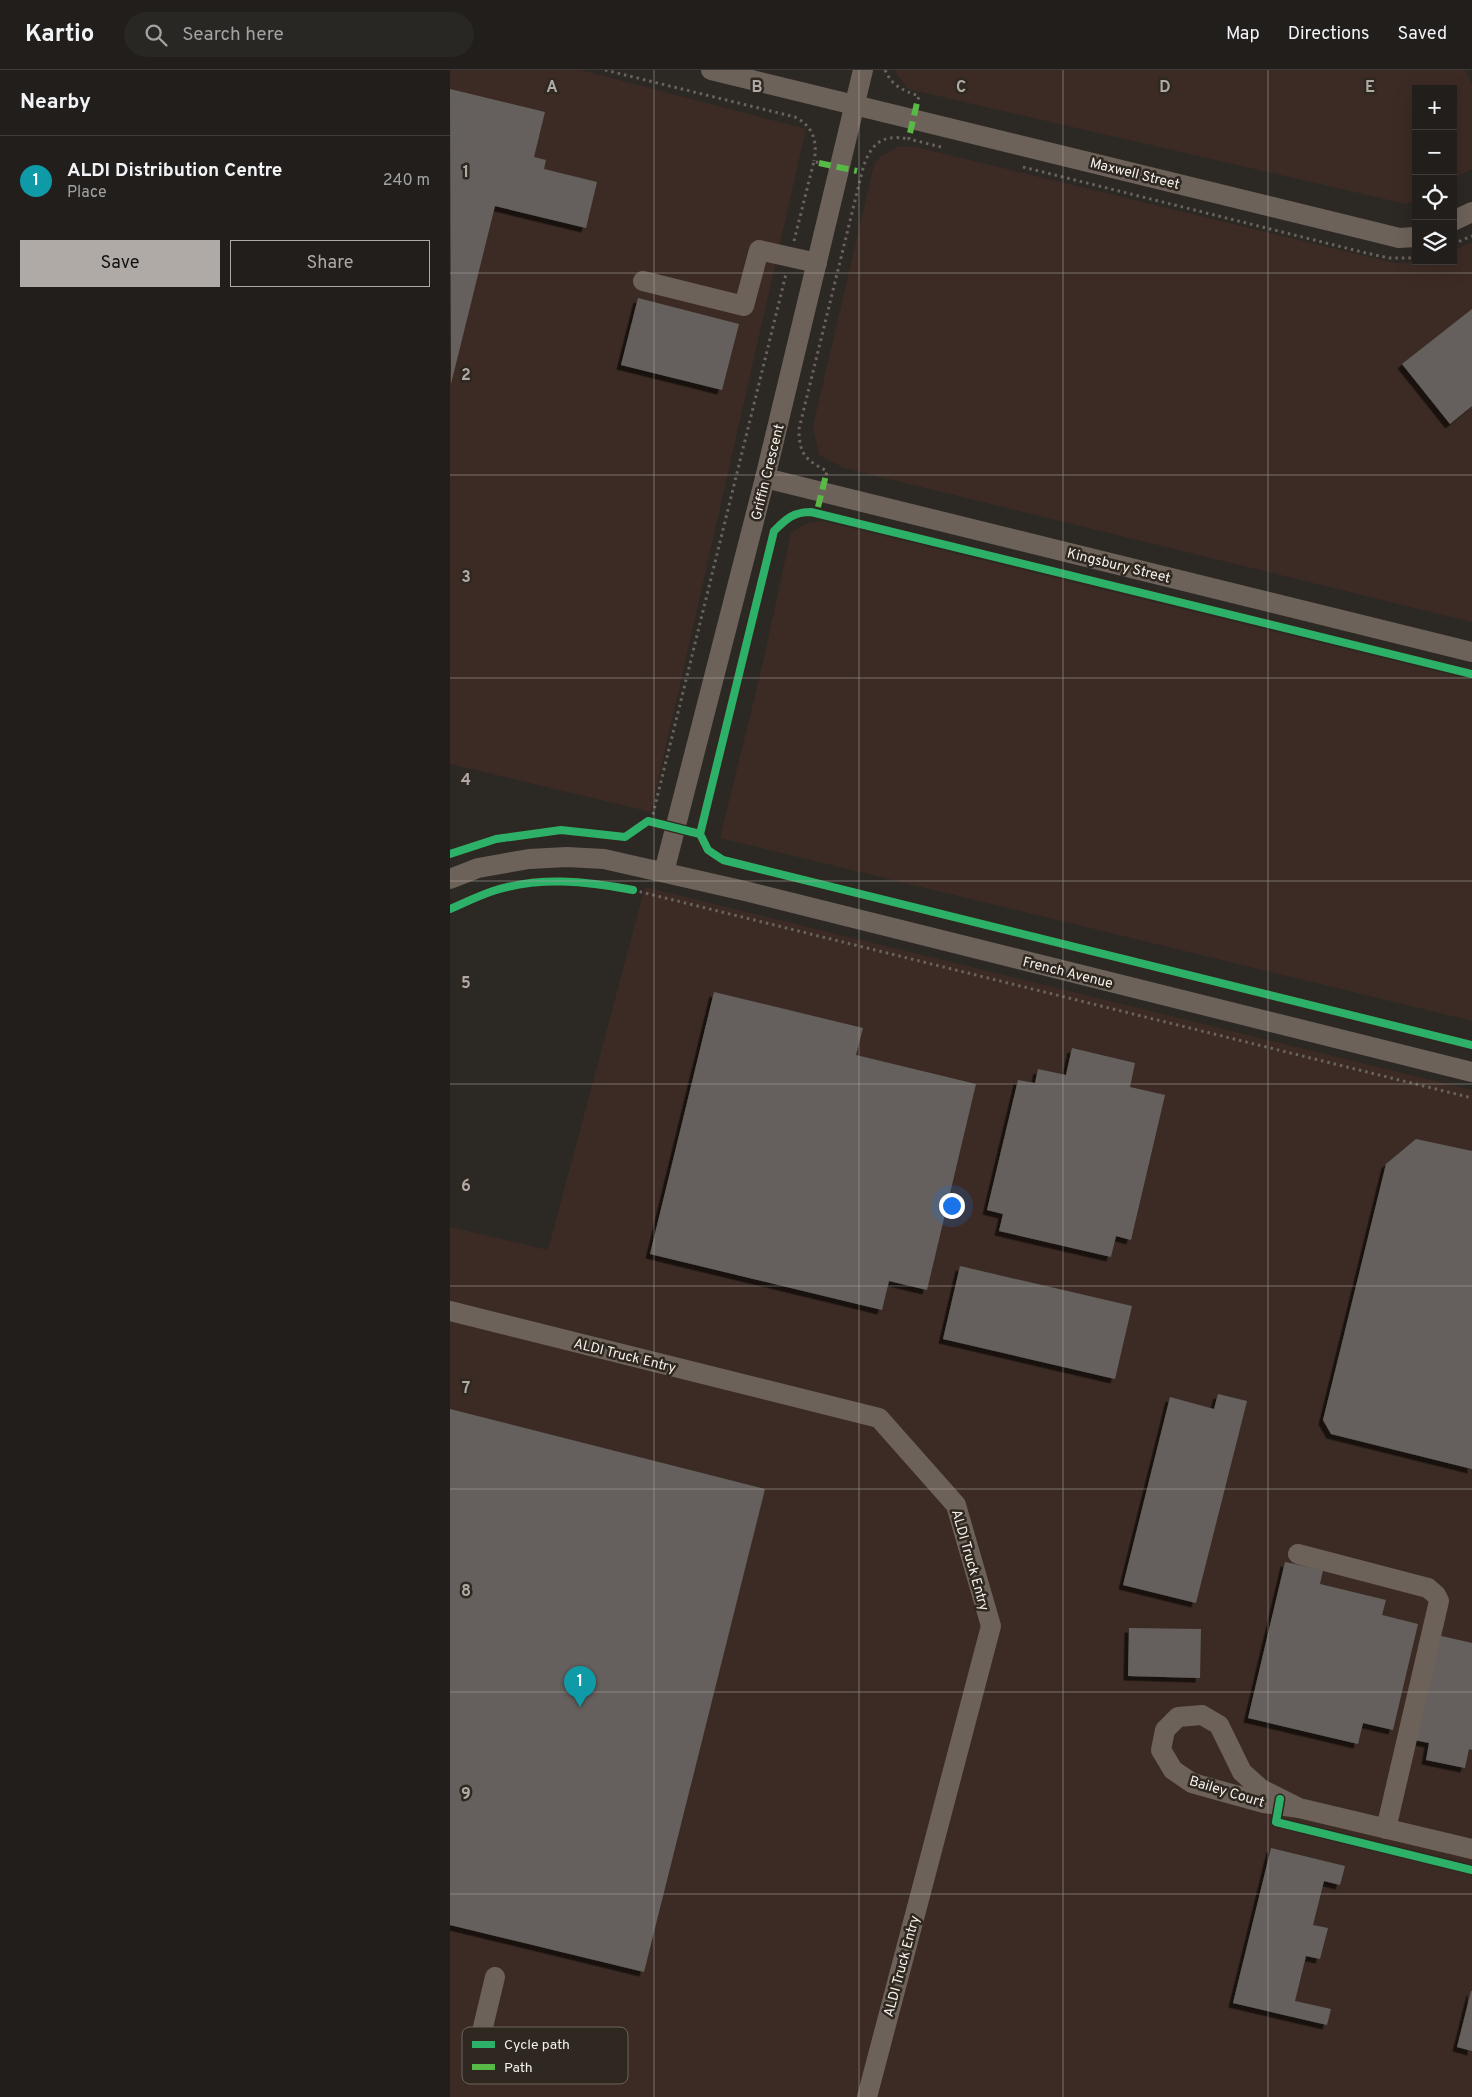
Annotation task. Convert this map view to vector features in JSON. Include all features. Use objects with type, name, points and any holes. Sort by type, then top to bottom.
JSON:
[{"type":"street","name":"Maxwell Street","points":[[711,70],[854,106],[965,130],[1391,236],[1412,237]]},
{"type":"street","name":"Griffin Crescent","points":[[664,872],[765,478],[863,70]]},
{"type":"street","points":[[1455,220],[1472,212]]},
{"type":"street","points":[[643,281],[744,306],[759,250],[817,263]]},
{"type":"street","name":"Kingsbury Street","points":[[765,478],[1472,652]]},
{"type":"street","name":"French Avenue","points":[[450,879],[478,868],[529,859],[568,857],[604,859],[664,872],[1472,1072]]},
{"type":"street","name":"ALDI Truck Entry","points":[[450,1311],[879,1418],[956,1505],[991,1626],[867,2097]]},
{"type":"street","points":[[1298,1554],[1428,1588],[1436,1595],[1439,1601],[1386,1829]]},
{"type":"street","name":"Bailey Court","points":[[1299,1808],[1261,1789],[1242,1772],[1219,1725],[1202,1715],[1178,1717],[1165,1730],[1161,1750],[1173,1770],[1192,1783],[1264,1803],[1299,1808],[1472,1849]]},
{"type":"street","points":[[483,2027],[495,1977]]},
{"type":"path","points":[[450,854],[496,839],[561,830],[625,837],[648,821],[653,814],[814,161],[816,144],[811,130],[804,121],[795,117],[605,70]]},
{"type":"path","points":[[884,70],[889,79],[899,89],[919,96],[917,103]]},
{"type":"path","points":[[909,139],[910,133]]},
{"type":"path","points":[[826,475],[827,471],[808,461],[803,454],[800,445],[799,429],[867,155],[876,144],[889,138],[909,139],[947,149]]},
{"type":"path","points":[[814,161],[819,162]]},
{"type":"path","points":[[1014,165],[1366,253],[1389,258],[1412,258]]},
{"type":"path","points":[[1457,242],[1472,236]]},
{"type":"path","points":[[1472,674],[811,512],[798,512],[787,518],[774,532],[700,834],[708,850],[723,860],[1472,1044]]},
{"type":"path","points":[[648,821],[655,822]]},
{"type":"path","points":[[695,832],[700,834]]},
{"type":"path","points":[[450,909],[493,891],[523,884],[564,881],[591,882],[633,890],[1472,1098]]},
{"type":"shaded area","points":[[450,70],[581,70],[806,129],[651,812],[450,764]]},
{"type":"shaded area","points":[[894,70],[1465,70],[1472,85],[1472,169],[1457,177],[1457,85],[1412,85],[1412,201],[1406,204],[908,89]]},
{"type":"shaded area","points":[[897,147],[916,147],[1394,263],[1457,265],[1457,248],[1472,242],[1472,622],[844,468],[819,455],[813,426],[874,165],[880,157]]},
{"type":"shaded area","points":[[823,521],[1472,680],[1472,1021],[720,838],[762,667],[791,533],[805,524]]},
{"type":"shaded area","points":[[645,887],[1472,1090],[1472,2097],[450,2097],[450,1227],[548,1250]]},
{"type":"building","points":[[450,89],[545,112],[534,157],[546,160],[544,169],[597,182],[586,228],[495,206],[451,384]]},
{"type":"building","points":[[638,298],[739,324],[722,390],[621,365]]},
{"type":"building","points":[[1472,309],[1472,406],[1450,424],[1402,364]]},
{"type":"building","points":[[714,992],[863,1028],[856,1055],[976,1084],[927,1290],[889,1281],[882,1310],[650,1254]]},
{"type":"building","points":[[1072,1048],[1135,1063],[1130,1087],[1165,1095],[1131,1240],[1116,1236],[1111,1257],[999,1231],[1003,1214],[987,1210],[1018,1080],[1035,1083],[1038,1069],[1066,1075]]},
{"type":"building","points":[[1416,1139],[1472,1151],[1472,1469],[1331,1434],[1323,1420],[1386,1164]]},
{"type":"building","points":[[960,1266],[1132,1306],[1115,1379],[943,1339]]},
{"type":"building","points":[[1218,1394],[1247,1401],[1196,1603],[1123,1585],[1170,1397],[1214,1409]]},
{"type":"building","points":[[450,1409],[765,1489],[644,1972],[450,1925]]},
{"type":"building","points":[[1285,1562],[1323,1570],[1320,1584],[1386,1600],[1382,1615],[1418,1624],[1393,1730],[1363,1723],[1358,1744],[1248,1718]]},
{"type":"building","points":[[1129,1628],[1201,1629],[1200,1678],[1128,1676]]},
{"type":"building","points":[[1437,1635],[1472,1643],[1472,1750],[1469,1749],[1465,1768],[1426,1760],[1429,1743],[1414,1740]]},
{"type":"building","points":[[1271,1848],[1345,1866],[1340,1885],[1324,1881],[1313,1925],[1328,1928],[1320,1959],[1306,1956],[1295,2001],[1331,2009],[1327,2025],[1233,2003]]},
{"type":"building","points":[[1472,1991],[1472,2051],[1457,2047]]},
{"type":"marked path","points":[[910,133],[917,103]]},
{"type":"marked path","points":[[819,163],[857,171]]},
{"type":"marked path","points":[[818,507],[826,475]]},
{"type":"cycle path","points":[[1472,674],[811,512],[799,513],[786,520],[774,531],[700,834],[708,850],[723,860],[1472,1045]]},
{"type":"cycle path","points":[[450,854],[496,839],[561,830],[625,837],[648,821],[700,834]]},
{"type":"cycle path","points":[[450,909],[493,891],[528,883],[580,882],[633,890]]},
{"type":"cycle path","points":[[1280,1799],[1276,1822],[1472,1870]]},
{"type":"place","name":"ALDI Distribution Centre","points":[[580,1707]]}]
